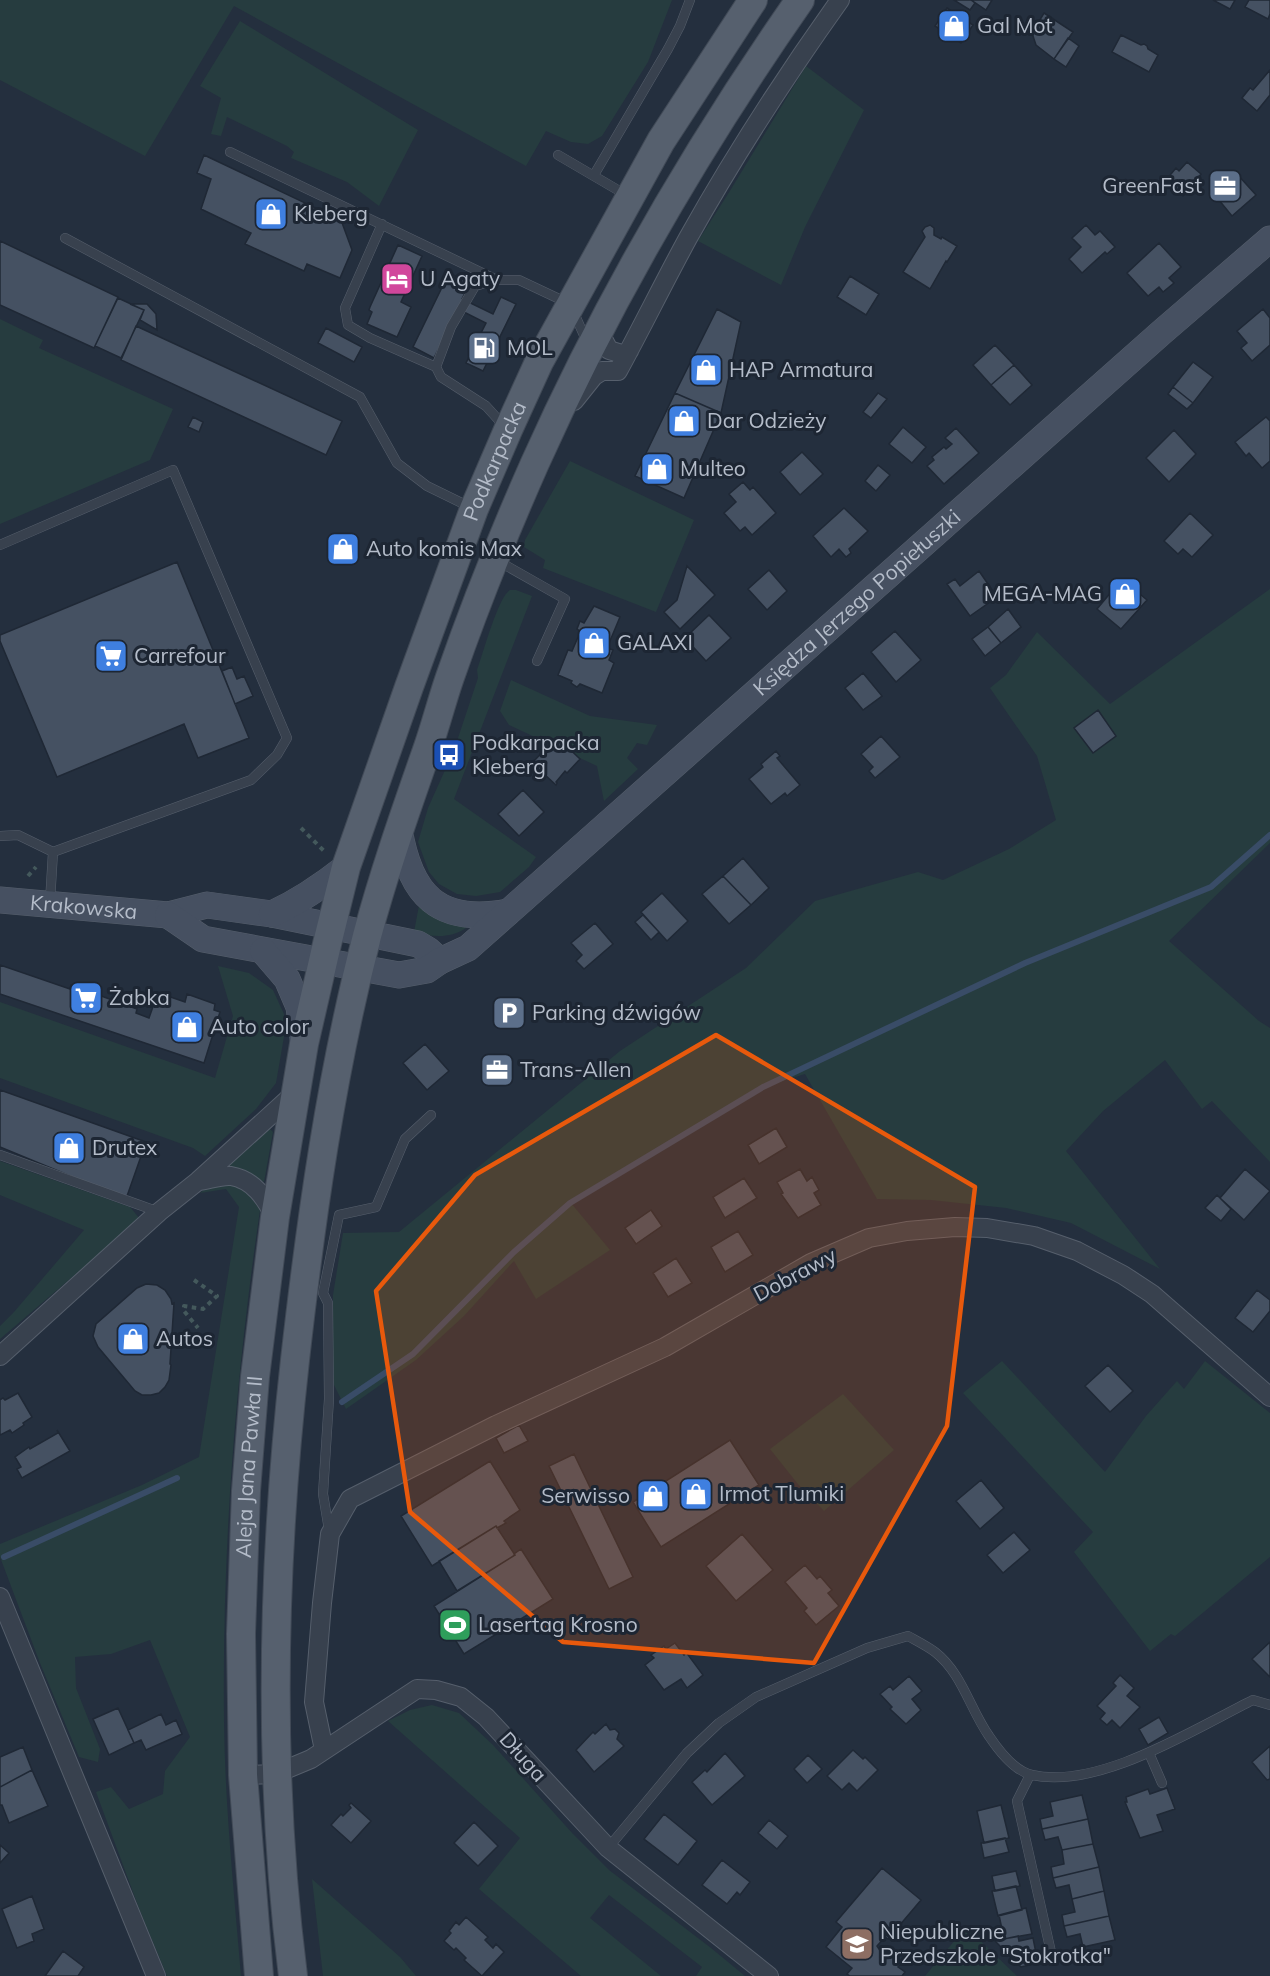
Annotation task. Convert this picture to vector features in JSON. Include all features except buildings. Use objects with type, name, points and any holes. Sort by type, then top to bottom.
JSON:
[{"type":"main road","name":"Podkarpacka","points":[[322,962],[332,926],[336,860],[421,654],[474,509],[508,430],[539,362],[629,196],[661,141],[753,0]]},
{"type":"main road","name":"Podkarpacka","points":[[359,968],[399,829],[451,674],[495,559],[554,424],[648,238],[744,80],[800,0]]},
{"type":"main road","name":"Aleja Jana Pawła II","points":[[259,1976],[243,1775],[241,1634],[246,1491],[255,1377],[275,1217],[304,1044],[322,962]]},
{"type":"main road","name":"Aleja Jana Pawła II","points":[[292,1976],[275,1774],[277,1582],[282,1496],[328,1205],[329,1115],[359,968]]},
{"type":"street","name":"Podkarpacka","points":[[554,424],[594,376],[602,371],[618,371],[672,266],[723,177],[793,67],[840,0]]},
{"type":"street","name":"Księdza Jerzego Popiełuszki","points":[[322,962],[399,975],[427,970],[468,948],[1162,332],[1270,239]]},
{"type":"street","points":[[596,339],[603,339],[609,350],[622,354],[629,351]]},
{"type":"street","points":[[399,829],[403,852],[412,876],[422,893],[436,903],[471,916],[483,917],[508,912]]},
{"type":"street","points":[[272,914],[318,890],[336,860]]},
{"type":"street","name":"Krakowska","points":[[0,900],[168,915],[207,905],[272,914],[332,926]]},
{"type":"street","name":"Krakowska","points":[[168,915],[203,939],[322,962]]},
{"type":"street","points":[[332,926],[418,944],[429,950],[440,961]]},
{"type":"street","points":[[263,951],[287,979],[299,1007],[304,1044]]},
{"type":"street","points":[[0,1356],[296,1092]]},
{"type":"street","points":[[198,1181],[230,1176],[253,1185],[264,1196],[275,1217]]},
{"type":"street","name":"Dobrawy","points":[[330,1534],[350,1499],[496,1425],[665,1347],[811,1263],[869,1238],[906,1231],[955,1227],[987,1228],[1034,1236],[1077,1251],[1124,1275],[1152,1294],[1270,1397]]},
{"type":"street","points":[[324,1750],[314,1702],[321,1603],[330,1534]]},
{"type":"street","points":[[1,1606],[156,1976]]},
{"type":"street","name":"Długa","points":[[243,1775],[275,1774],[311,1759],[417,1689],[436,1690],[461,1698],[486,1716],[608,1848],[769,1976]]},
{"type":"lane","points":[[594,175],[668,49],[690,0]]},
{"type":"lane","points":[[230,152],[497,280]]},
{"type":"lane","points":[[558,155],[629,196]]},
{"type":"lane","points":[[382,224],[345,308],[348,325],[370,338],[436,367],[441,377],[486,406],[508,430]]},
{"type":"lane","points":[[64,238],[360,397],[397,463],[427,486],[474,509]]},
{"type":"lane","points":[[436,367],[452,327],[476,286],[497,280],[519,280],[570,304],[596,339]]},
{"type":"lane","points":[[0,546],[174,470],[287,738],[277,755],[251,780],[53,852],[18,835],[0,836]]},
{"type":"lane","points":[[495,559],[565,599],[537,661]]},
{"type":"lane","points":[[50,904],[53,852]]},
{"type":"lane","points":[[330,1534],[323,1494],[328,1387],[328,1303],[312,1307],[328,1205],[376,1207],[405,1139],[431,1115]]},
{"type":"lane","points":[[0,1155],[159,1212]]},
{"type":"lane","points":[[608,1848],[687,1753],[728,1717],[756,1697],[867,1648],[908,1636],[936,1653],[958,1680],[988,1736],[1012,1764],[1030,1775],[1060,1777],[1095,1771],[1149,1753],[1253,1700],[1270,1705]]},
{"type":"lane","points":[[1149,1753],[1162,1783]]},
{"type":"lane","points":[[1030,1775],[1017,1801],[1051,1952]]},
{"type":"path","points":[[301,828],[336,860]]},
{"type":"path","points":[[28,876],[37,865]]},
{"type":"path","points":[[194,1280],[217,1296],[203,1309],[184,1306],[184,1311],[198,1328]]},
{"type":"highlighted area","points":[[716,1035],[975,1187],[947,1426],[814,1663],[563,1642],[410,1512],[376,1291],[475,1175]]},
{"type":"green space","points":[[0,0],[672,0],[648,62],[602,136],[588,144],[571,142],[546,131],[526,166],[234,6],[145,156],[0,80]]},
{"type":"green space","points":[[240,21],[418,130],[379,206],[347,182],[291,158],[294,152],[287,146],[227,117],[221,136],[211,134],[221,98],[200,86]]},
{"type":"green space","points":[[806,66],[864,110],[805,227],[781,285],[698,241]]},
{"type":"green space","points":[[0,319],[43,340],[39,348],[173,409],[150,460],[0,524]]},
{"type":"green space","points":[[570,461],[694,520],[656,612],[543,568],[545,560],[524,547],[525,540]]},
{"type":"green space","points":[[1270,589],[1270,843],[1169,941],[1259,1021],[1270,1028],[1270,1162],[1212,1101],[1202,1109],[1165,1060],[1103,1111],[1066,1151],[1160,1269],[1071,1223],[1006,1208],[931,1200],[877,1199],[805,1074],[763,1087],[571,1203],[610,1250],[536,1299],[514,1261],[464,1316],[416,1360],[346,1409],[333,1383],[333,1295],[343,1233],[399,1232],[620,1051],[746,968],[815,901],[918,872],[943,880],[1009,849],[1056,820],[1037,756],[990,688],[1006,675],[1037,632],[1110,704]]},
{"type":"green space","points":[[510,590],[532,596],[454,799],[536,857],[529,867],[500,892],[476,896],[457,894],[439,884],[429,872],[418,842],[428,808],[454,750],[478,678],[477,670],[491,627],[505,595]]},
{"type":"green space","points":[[511,680],[590,716],[657,725],[647,745],[637,743],[627,758],[638,769],[604,801],[597,766],[509,725],[500,711]]},
{"type":"green space","points":[[420,900],[461,921],[466,928],[454,934],[441,936],[414,932]]},
{"type":"green space","points":[[218,966],[249,973],[273,990],[284,1014],[285,1031],[276,1083],[256,1109],[205,1156],[193,1148],[0,1078],[0,1002],[215,1078],[233,1016]]},
{"type":"green space","points":[[270,1129],[273,1132],[264,1182],[237,1168],[226,1166],[227,1163]]},
{"type":"green space","points":[[0,1161],[130,1207],[140,1219],[0,1339],[0,1326],[84,1230],[0,1195]]},
{"type":"green space","points":[[219,1183],[243,1190],[260,1210],[237,1402],[225,1593],[226,1786],[241,1976],[167,1976],[96,1792],[111,1787],[129,1809],[163,1794],[165,1771],[190,1737],[150,1640],[111,1654],[75,1657],[76,1688],[100,1749],[98,1762],[79,1757],[0,1557],[0,1544],[142,1485],[199,1457],[239,1207],[226,1189],[200,1193],[208,1186]]},
{"type":"green space","points":[[1002,1361],[1105,1472],[1146,1416],[1177,1381],[1184,1389],[1205,1361],[1270,1413],[1270,1557],[1175,1636],[1171,1634],[1150,1651],[1074,1552],[1093,1532],[963,1393]]},
{"type":"green space","points":[[843,1394],[894,1450],[824,1511],[797,1483],[770,1449]]},
{"type":"green space","points":[[432,1705],[459,1713],[493,1745],[573,1834],[609,1870],[745,1976],[696,1976],[702,1967],[609,1895],[590,1918],[661,1976],[581,1976],[479,1889],[520,1838],[388,1721],[410,1710]]},
{"type":"green space","points":[[312,1879],[400,1957],[416,1976],[323,1976]]},
{"type":"green space","points":[[966,1927],[1017,1976],[925,1976]]},
{"type":"waterway","points":[[342,1402],[413,1354],[514,1252],[570,1203],[763,1087],[1025,963],[1211,887],[1270,835]]},
{"type":"waterway","points":[[4,1557],[177,1478]]},
{"type":"place","name":"Gal Mot","points":[[954,26]]},
{"type":"place","name":"GreenFast","points":[[1225,186]]},
{"type":"place","name":"Kleberg","points":[[271,214]]},
{"type":"place","name":"U Agaty","points":[[397,279]]},
{"type":"place","name":"MOL","points":[[484,348]]},
{"type":"place","name":"HAP Armatura","points":[[706,370]]},
{"type":"place","name":"Dar Odzieży","points":[[684,421]]},
{"type":"place","name":"Multeo","points":[[657,469]]},
{"type":"place","name":"Auto komis Max","points":[[343,549]]},
{"type":"place","name":"MEGA-MAG","points":[[1125,594]]},
{"type":"place","name":"GALAXI","points":[[594,643]]},
{"type":"place","name":"Carrefour","points":[[111,656]]},
{"type":"place","name":"Podkarpacka Kleberg","points":[[449,755]]},
{"type":"place","name":"Żabka","points":[[86,998]]},
{"type":"place","name":"Parking dźwigów","points":[[509,1013]]},
{"type":"place","name":"Auto color","points":[[187,1027]]},
{"type":"place","name":"Trans-Allen","points":[[497,1070]]},
{"type":"place","name":"Drutex","points":[[69,1148]]},
{"type":"place","name":"Autos","points":[[133,1339]]},
{"type":"place","name":"Irmot Tlumiki","points":[[696,1494]]},
{"type":"place","name":"Serwisso","points":[[653,1496]]},
{"type":"place","name":"Lasertag Krosno","points":[[455,1625]]},
{"type":"place","name":"Niepubliczne Przedszkole \"Stokrotka\"","points":[[857,1944]]}]
